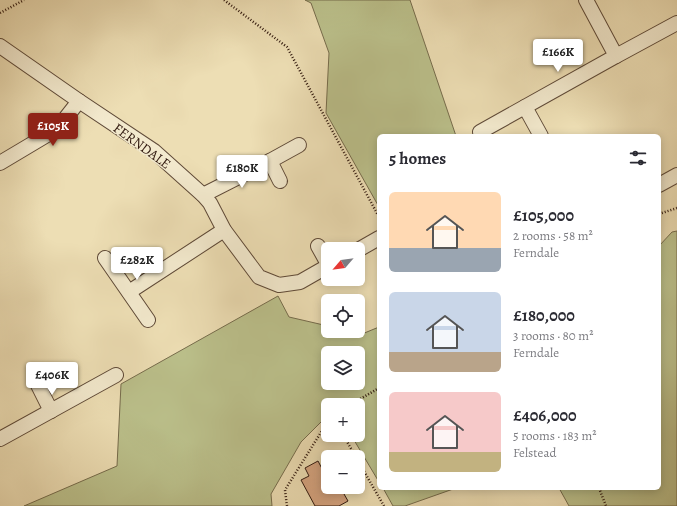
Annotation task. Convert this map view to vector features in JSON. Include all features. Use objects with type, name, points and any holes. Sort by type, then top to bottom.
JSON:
[{"type":"street","points":[[586,0],[616,56]]},
{"type":"street","points":[[480,132],[677,23]]},
{"type":"street","name":"FERNDALE","points":[[0,46],[154,151],[203,194],[210,203],[224,230],[259,277],[279,285],[300,282],[321,269]]},
{"type":"street","points":[[0,163],[57,129],[79,101]]},
{"type":"street","points":[[525,107],[540,134]]},
{"type":"street","points":[[203,194],[299,145]]},
{"type":"street","points":[[270,160],[280,181]]},
{"type":"street","points":[[661,184],[677,175]]},
{"type":"street","points":[[129,292],[224,230]]},
{"type":"street","points":[[365,246],[377,239]]},
{"type":"street","name":"FERNDALE","points":[[318,246],[321,252]]},
{"type":"street","points":[[105,258],[148,320]]},
{"type":"street","points":[[0,439],[116,375]]},
{"type":"street","points":[[36,381],[52,411]]},
{"type":"path","points":[[0,13],[24,0]]},
{"type":"path","points":[[224,0],[287,48],[377,213]]},
{"type":"path","points":[[661,213],[677,208]]},
{"type":"path","points":[[362,398],[377,389]]},
{"type":"path","points":[[287,506],[285,490],[321,432]]},
{"type":"path","points":[[365,473],[384,506]]},
{"type":"path","points":[[600,490],[606,506]]},
{"type":"green space","points":[[305,0],[410,0],[455,134],[377,134],[377,203],[326,113],[329,53],[311,3]]},
{"type":"green space","points":[[677,231],[677,506],[569,506],[560,490],[661,490],[661,244],[672,232]]},
{"type":"green space","points":[[278,296],[289,317],[321,324],[321,338],[365,338],[365,333],[377,328],[377,479],[365,458],[365,450],[360,450],[355,442],[365,442],[365,398],[321,398],[321,422],[301,442],[271,494],[272,506],[24,506],[117,466],[121,384]]},
{"type":"green space","points":[[384,490],[450,490],[405,506],[393,506]]},
{"type":"building","points":[[318,461],[321,467],[321,494],[344,494],[348,501],[339,506],[315,506],[301,480],[309,476],[305,468]]}]
